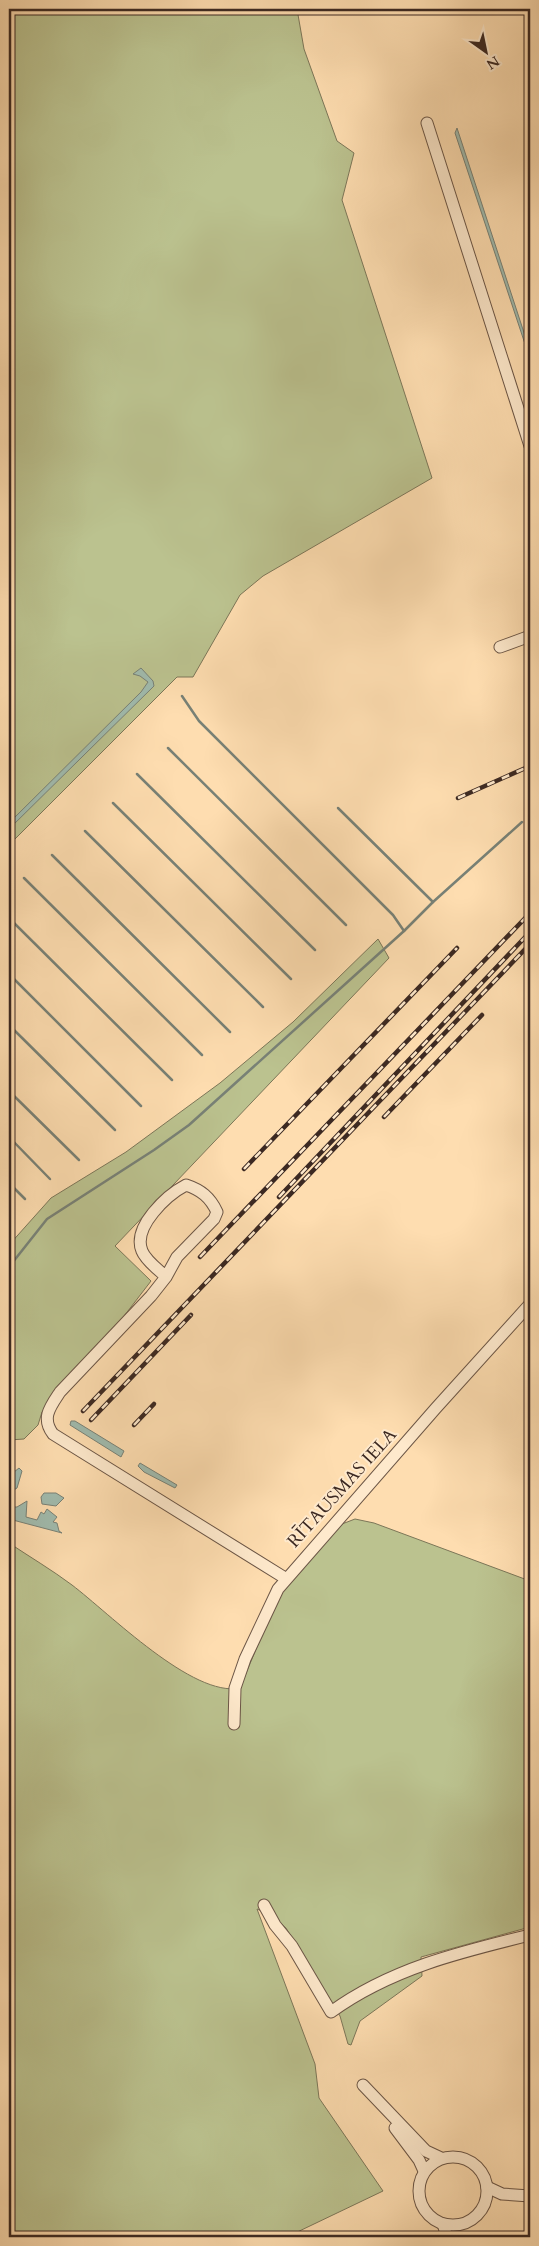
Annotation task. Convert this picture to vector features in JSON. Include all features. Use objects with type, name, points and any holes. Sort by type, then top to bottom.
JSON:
[{"type":"street","points":[[426,123],[530,446]]},
{"type":"street","points":[[500,647],[530,636]]},
{"type":"street","points":[[166,1277],[143,1253],[140,1242],[142,1226],[176,1190],[186,1184],[200,1190],[212,1201],[217,1212],[214,1219],[177,1257],[166,1277],[151,1296],[60,1392],[48,1410],[47,1425],[53,1434],[285,1578]]},
{"type":"street","name":"RĪTAUSMAS IELA","points":[[234,1724],[235,1688],[257,1632],[285,1578],[530,1304]]},
{"type":"street","points":[[264,1905],[275,1925],[292,1946],[330,2012],[378,1983],[426,1962],[530,1935]]},
{"type":"street","points":[[424,2171],[419,2160],[363,2085],[426,2151],[441,2158]]},
{"type":"street","points":[[449,2156],[467,2159],[481,2171],[487,2187],[484,2205],[474,2218],[460,2224],[444,2224],[435,2220],[422,2207],[418,2188],[424,2171],[441,2158],[449,2156]]},
{"type":"street","points":[[487,2187],[502,2194],[530,2196]]},
{"type":"street","points":[[444,2224],[447,2237]]},
{"type":"green space","points":[[9,9],[297,9],[304,49],[337,141],[354,153],[342,200],[432,478],[263,576],[240,595],[193,677],[177,677],[9,845]]},
{"type":"green space","points":[[378,939],[389,958],[115,1246],[151,1281],[121,1320],[42,1412],[38,1425],[24,1439],[9,1440],[9,1245],[51,1198],[126,1152],[220,1083],[293,1022]]},
{"type":"green space","points":[[355,1519],[374,1523],[530,1581],[530,1927],[421,1957],[422,1976],[360,2021],[351,2045],[348,2044],[340,2016],[286,1928],[273,1916],[257,1909],[315,2064],[319,2098],[383,2191],[291,2235],[292,2237],[9,2237],[9,1543],[72,1585],[129,1633],[176,1667],[199,1680],[221,1688],[240,1688],[279,1593],[342,1524]]},
{"type":"shaded area","points":[[457,128],[530,351],[530,359],[455,133]]},
{"type":"shaded area","points":[[141,668],[153,681],[154,686],[9,829],[9,823],[141,692],[148,682],[140,676],[133,674]]},
{"type":"shaded area","points":[[71,1421],[75,1421],[124,1451],[121,1457],[70,1425]]},
{"type":"shaded area","points":[[140,1463],[177,1485],[175,1488],[144,1472],[138,1466]]},
{"type":"shaded area","points":[[19,1468],[22,1471],[17,1488],[9,1493],[9,1476]]},
{"type":"shaded area","points":[[44,1493],[56,1493],[64,1498],[56,1506],[42,1504],[41,1497]]},
{"type":"shaded area","points":[[27,1501],[26,1517],[37,1520],[41,1512],[44,1514],[47,1509],[57,1517],[53,1522],[57,1523],[59,1531],[62,1533],[9,1519],[11,1507],[17,1507]]},
{"type":"waterway","points":[[182,696],[199,721],[393,915],[404,931]]},
{"type":"waterway","points":[[168,748],[346,925]]},
{"type":"waterway","points":[[137,774],[315,950]]},
{"type":"waterway","points":[[113,803],[291,979]]},
{"type":"waterway","points":[[338,808],[433,902]]},
{"type":"waterway","points":[[9,1267],[47,1219],[154,1150],[189,1125],[522,822]]},
{"type":"waterway","points":[[85,831],[263,1007]]},
{"type":"waterway","points":[[52,855],[230,1032]]},
{"type":"waterway","points":[[24,878],[202,1055]]},
{"type":"waterway","points":[[9,918],[172,1080]]},
{"type":"waterway","points":[[9,974],[141,1106]]},
{"type":"waterway","points":[[9,1025],[115,1130]]},
{"type":"waterway","points":[[9,1091],[79,1160]]},
{"type":"waterway","points":[[9,1137],[50,1179]]},
{"type":"waterway","points":[[9,1183],[25,1199]]},
{"type":"railway","points":[[458,798],[530,766]]},
{"type":"railway","points":[[200,1257],[530,913]]},
{"type":"railway","points":[[279,1197],[530,932]]},
{"type":"railway","points":[[83,1411],[530,944]]},
{"type":"railway","points":[[244,1169],[457,948]]},
{"type":"railway","points":[[384,1117],[482,1015]]},
{"type":"railway","points":[[91,1420],[191,1315]]},
{"type":"railway","points":[[134,1425],[154,1404]]}]
